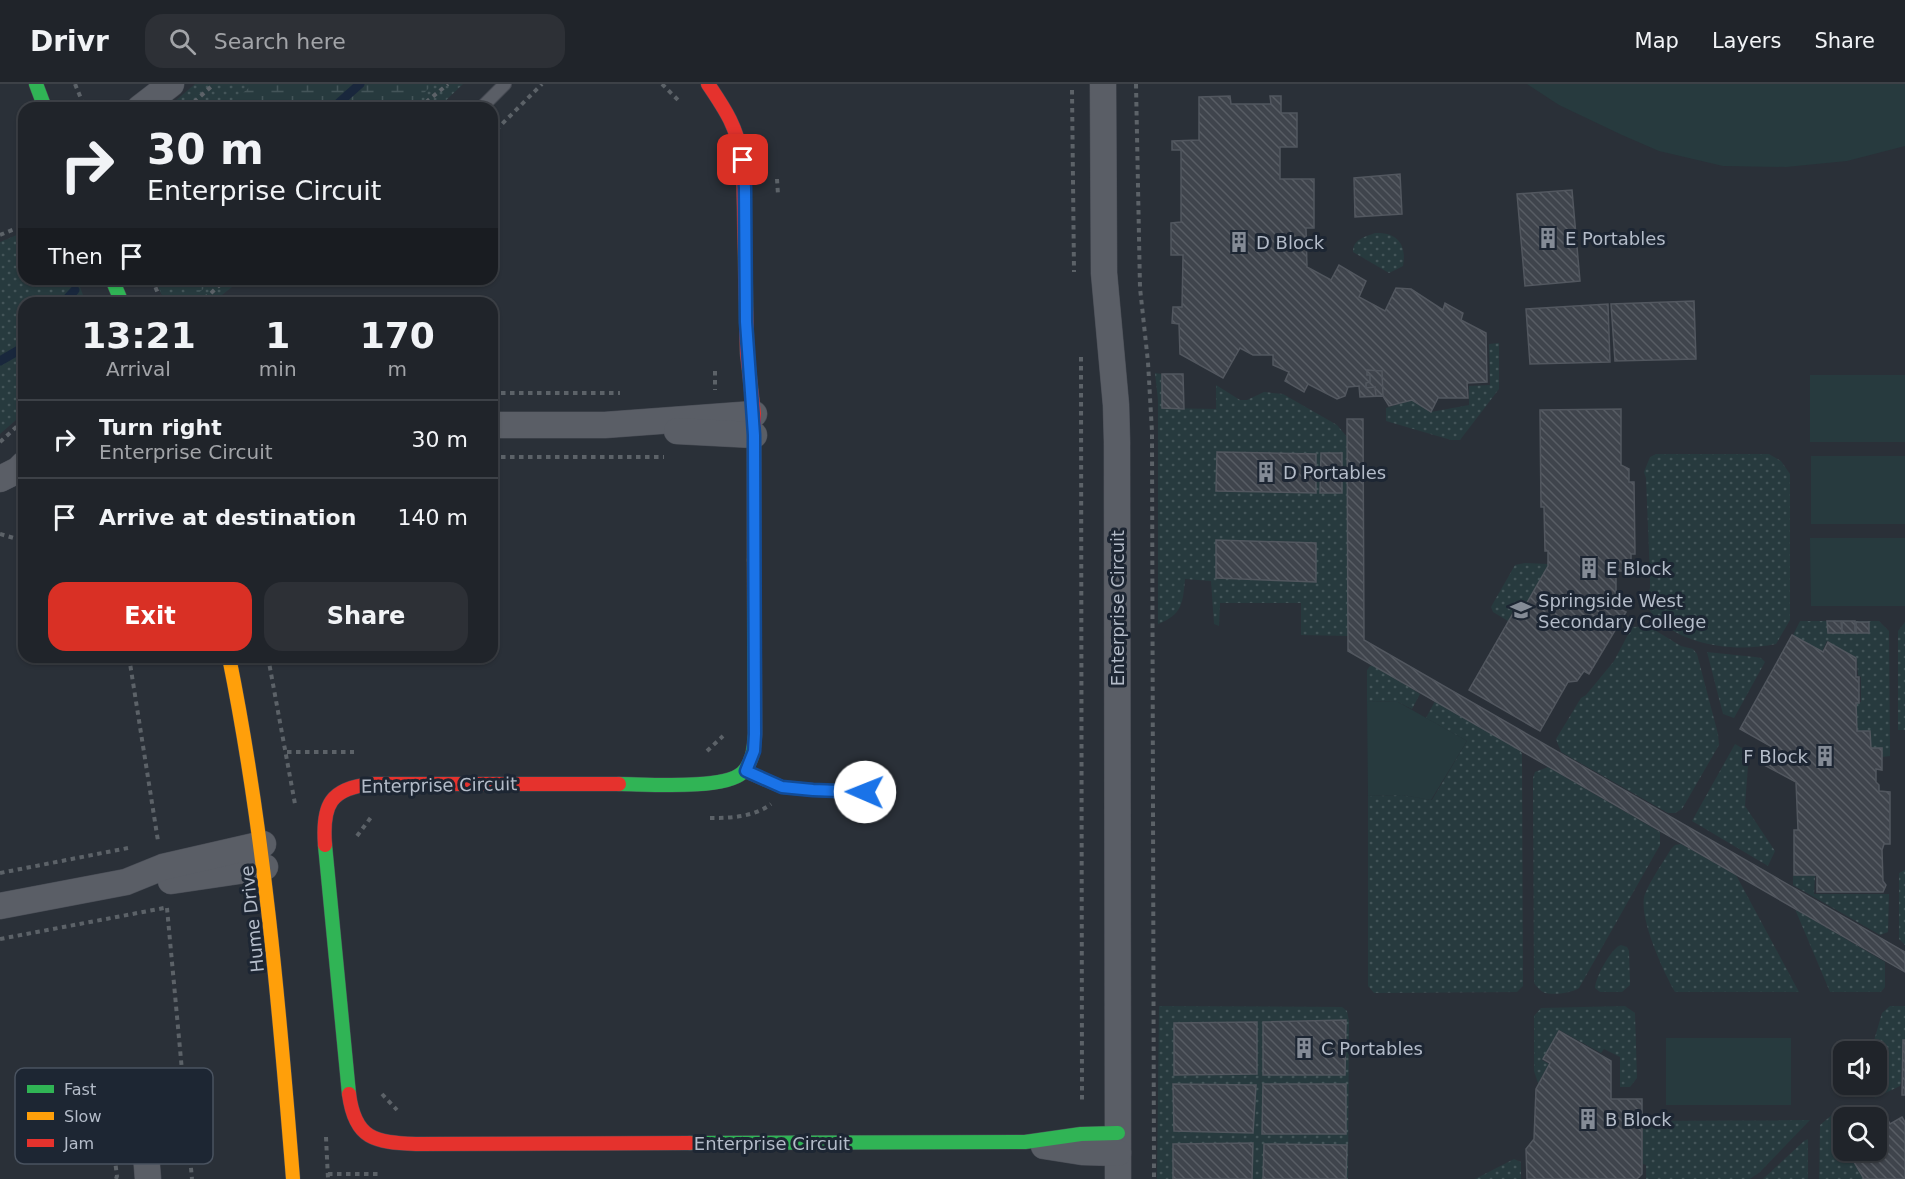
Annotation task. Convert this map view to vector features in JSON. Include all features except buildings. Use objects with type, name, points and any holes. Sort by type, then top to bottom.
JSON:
[{"type":"street","points":[[36,84],[43,102]]},
{"type":"street","points":[[146,102],[171,84]]},
{"type":"street","points":[[708,84],[729,114],[738,136],[745,188],[746,332],[754,425],[755,734],[754,751],[746,771]]},
{"type":"street","name":"Enterprise Circuit","points":[[1103,84],[1104,273],[1116,405],[1117,442],[1118,1179]]},
{"type":"street","points":[[498,425],[605,425],[718,416],[754,425]]},
{"type":"street","points":[[605,425],[720,435],[754,425]]},
{"type":"street","name":"Hume Drive","points":[[230,663],[264,856],[277,975],[293,1179]]},
{"type":"street","name":"Enterprise Circuit","points":[[746,771],[736,778],[701,784],[356,785],[331,798],[327,806],[324,829],[347,1082],[350,1106],[357,1128],[370,1138],[379,1141],[416,1144],[1025,1142],[1082,1134],[1118,1143]]},
{"type":"street","points":[[0,906],[126,882],[162,864],[264,856]]},
{"type":"street","name":"Enterprise Circuit","points":[[1025,1142],[1082,1152],[1118,1143]]},
{"type":"street","points":[[147,1164],[148,1179]]},
{"type":"lane","points":[[487,102],[505,84]]},
{"type":"lane","points":[[746,771],[782,787],[865,792]]},
{"type":"path","points":[[75,84],[82,102]]},
{"type":"path","points":[[194,102],[214,84]]},
{"type":"path","points":[[426,102],[448,84]]},
{"type":"path","points":[[498,128],[542,84]]},
{"type":"path","points":[[662,84],[683,105]]},
{"type":"path","points":[[1072,84],[1074,273]]},
{"type":"path","points":[[1136,84],[1140,288],[1150,381],[1152,432],[1154,1179]]},
{"type":"path","points":[[0,235],[18,228]]},
{"type":"path","points":[[206,297],[220,285]]},
{"type":"path","points":[[1081,353],[1082,1134]]},
{"type":"path","points":[[715,370],[718,416]]},
{"type":"path","points":[[498,393],[621,393]]},
{"type":"path","points":[[0,442],[18,426]]},
{"type":"path","points":[[498,457],[675,457]]},
{"type":"path","points":[[0,534],[18,538]]},
{"type":"path","points":[[130,663],[162,864],[182,1068]]},
{"type":"path","points":[[696,751],[708,751],[724,734]]},
{"type":"path","points":[[287,752],[357,752]]},
{"type":"path","points":[[703,818],[727,818],[757,813],[770,805],[782,787]]},
{"type":"path","points":[[358,846],[357,834],[371,816],[382,816]]},
{"type":"path","points":[[147,845],[162,864]]},
{"type":"path","points":[[0,873],[136,847]]},
{"type":"path","points":[[0,939],[167,908]]},
{"type":"path","points":[[381,1083],[382,1095],[398,1111],[407,1111]]},
{"type":"path","points":[[191,1164],[192,1179]]},
{"type":"green space","points":[[195,84],[463,84],[444,102],[174,102]]},
{"type":"green space","points":[[253,84],[433,84],[415,102],[233,102]]},
{"type":"green space","points":[[1527,84],[1905,84],[1905,146],[1847,161],[1786,167],[1723,166],[1659,151],[1559,105]]},
{"type":"green space","points":[[1375,233],[1395,237],[1399,241],[1403,251],[1403,266],[1389,273],[1353,252],[1357,241]]},
{"type":"green space","points":[[18,234],[18,285],[79,285],[84,297],[18,297],[18,418],[0,434],[0,242]]},
{"type":"green space","points":[[158,285],[234,285],[220,297],[162,297]]},
{"type":"green space","points":[[182,285],[208,285],[194,297],[187,297]]},
{"type":"green space","points":[[1499,343],[1499,389],[1460,440],[1451,440],[1386,421],[1386,408],[1412,400],[1431,412],[1469,405],[1469,386],[1490,385],[1489,344]]},
{"type":"green space","points":[[1155,373],[1161,374],[1162,408],[1216,409],[1216,385],[1240,400],[1247,400],[1264,392],[1283,394],[1337,425],[1347,437],[1348,636],[1301,635],[1301,603],[1220,603],[1219,626],[1214,624],[1211,581],[1185,579],[1182,601],[1177,612],[1158,624],[1158,400]]},
{"type":"green space","points":[[1810,375],[1905,375],[1905,442],[1810,442]]},
{"type":"green space","points":[[1656,454],[1769,454],[1781,461],[1790,474],[1790,620],[1776,644],[1730,647],[1700,642],[1671,630],[1653,615],[1645,603],[1650,588],[1650,577],[1644,472],[1650,457]]},
{"type":"green space","points":[[1811,456],[1905,456],[1905,524],[1811,524]]},
{"type":"green space","points":[[1810,538],[1905,538],[1905,606],[1811,606]]},
{"type":"green space","points":[[1548,564],[1548,566],[1525,606],[1518,603],[1508,621],[1493,612],[1491,607],[1515,565]]},
{"type":"green space","points":[[1800,621],[1879,621],[1889,631],[1890,756],[1882,757],[1882,748],[1871,748],[1870,732],[1857,732],[1857,702],[1861,702],[1861,677],[1858,675],[1857,658],[1827,641],[1822,651],[1793,635]]},
{"type":"green space","points":[[1905,622],[1905,730],[1898,730],[1898,631]]},
{"type":"green space","points":[[1648,626],[1681,646],[1693,649],[1697,654],[1718,734],[1719,745],[1682,809],[1675,813],[1668,813],[1561,752],[1556,739],[1581,698],[1614,661],[1632,627]]},
{"type":"green space","points":[[1707,652],[1761,658],[1765,662],[1734,718],[1723,714]]},
{"type":"green space","points":[[1374,665],[1420,694],[1412,709],[1398,702],[1367,701],[1367,670]]},
{"type":"green space","points":[[1367,701],[1398,702],[1467,741],[1431,800],[1402,795],[1368,796]]},
{"type":"green space","points":[[1435,701],[1520,750],[1522,754],[1523,986],[1517,992],[1374,993],[1368,986],[1368,796],[1402,795],[1432,800],[1467,741],[1426,718]]},
{"type":"green space","points":[[1735,744],[1749,752],[1745,806],[1775,851],[1768,866],[1692,821]]},
{"type":"green space","points":[[1548,767],[1660,832],[1660,845],[1579,988],[1558,994],[1545,993],[1534,983],[1533,778],[1535,772]]},
{"type":"green space","points":[[1681,844],[1736,875],[1799,992],[1675,992],[1653,944],[1644,903],[1647,888],[1653,877],[1671,849]]},
{"type":"green space","points":[[1905,870],[1905,945],[1899,939],[1899,873]]},
{"type":"green space","points":[[1793,876],[1815,876],[1814,894],[1889,894],[1888,932],[1880,935],[1793,885]]},
{"type":"green space","points":[[1795,909],[1885,962],[1885,987],[1881,992],[1830,992]]},
{"type":"green space","points":[[1621,945],[1627,947],[1629,951],[1630,985],[1622,992],[1600,992],[1595,988],[1601,971],[1608,957]]},
{"type":"green space","points":[[1159,1006],[1342,1007],[1347,1011],[1349,1021],[1348,1179],[1157,1179]]},
{"type":"green space","points":[[1625,1006],[1635,1013],[1637,1078],[1630,1087],[1620,1087],[1620,1057],[1604,1049],[1601,1053],[1559,1030],[1542,1060],[1549,1064],[1538,1083],[1534,1071],[1534,1016],[1541,1008]]},
{"type":"green space","points":[[1890,1006],[1905,1006],[1901,1083],[1900,1086],[1887,1092],[1887,1041],[1874,1041],[1882,1013]]},
{"type":"green space","points":[[1666,1038],[1791,1038],[1791,1105],[1666,1105]]},
{"type":"green space","points":[[1833,1114],[1833,1161],[1853,1161],[1864,1179],[1819,1179],[1820,1125]]},
{"type":"green space","points":[[1810,1120],[1760,1172],[1750,1179],[1646,1179],[1646,1165],[1643,1164],[1643,1121]]},
{"type":"green space","points":[[1808,1139],[1808,1179],[1763,1179],[1804,1141]]},
{"type":"green space","points":[[1514,1159],[1521,1162],[1521,1179],[1475,1179]]},
{"type":"waterway","points":[[340,102],[360,84]]},
{"type":"waterway","points":[[69,297],[75,290]]},
{"type":"waterway","points":[[0,361],[18,351]]},
{"type":"traffic: fast","points":[[36,84],[43,102]]},
{"type":"traffic: fast","points":[[114,285],[120,297]]},
{"type":"traffic: fast","points":[[619,784],[684,785],[719,782],[742,773],[749,765],[755,734],[754,560]]},
{"type":"traffic: fast","points":[[325,845],[349,1094]]},
{"type":"traffic: fast","points":[[690,1143],[1025,1142],[1081,1134],[1118,1133]]},
{"type":"traffic: slow","points":[[230,663],[252,787],[269,917],[293,1179]]},
{"type":"traffic: jam","points":[[708,84],[730,120],[743,160],[747,353],[754,414],[754,560]]},
{"type":"traffic: jam","points":[[325,845],[327,809],[338,795],[358,786],[372,784],[619,784]]},
{"type":"traffic: jam","points":[[349,1094],[356,1121],[362,1130],[369,1136],[389,1142],[416,1144],[690,1143]]},
{"type":"place","name":"E Portables","points":[[1548,238]]},
{"type":"place","name":"D Block","points":[[1239,242]]},
{"type":"place","name":"D Portables","points":[[1266,472]]},
{"type":"place","name":"E Block","points":[[1589,568]]},
{"type":"place","name":"Springside West Secondary College","points":[[1521,610]]},
{"type":"place","name":"F Block","points":[[1825,756]]},
{"type":"place","name":"C Portables","points":[[1304,1048]]},
{"type":"place","name":"B Block","points":[[1588,1119]]},
{"type":"route","points":[[743,160],[747,353],[754,414],[755,734],[754,751],[746,771],[782,787],[865,792]]}]
